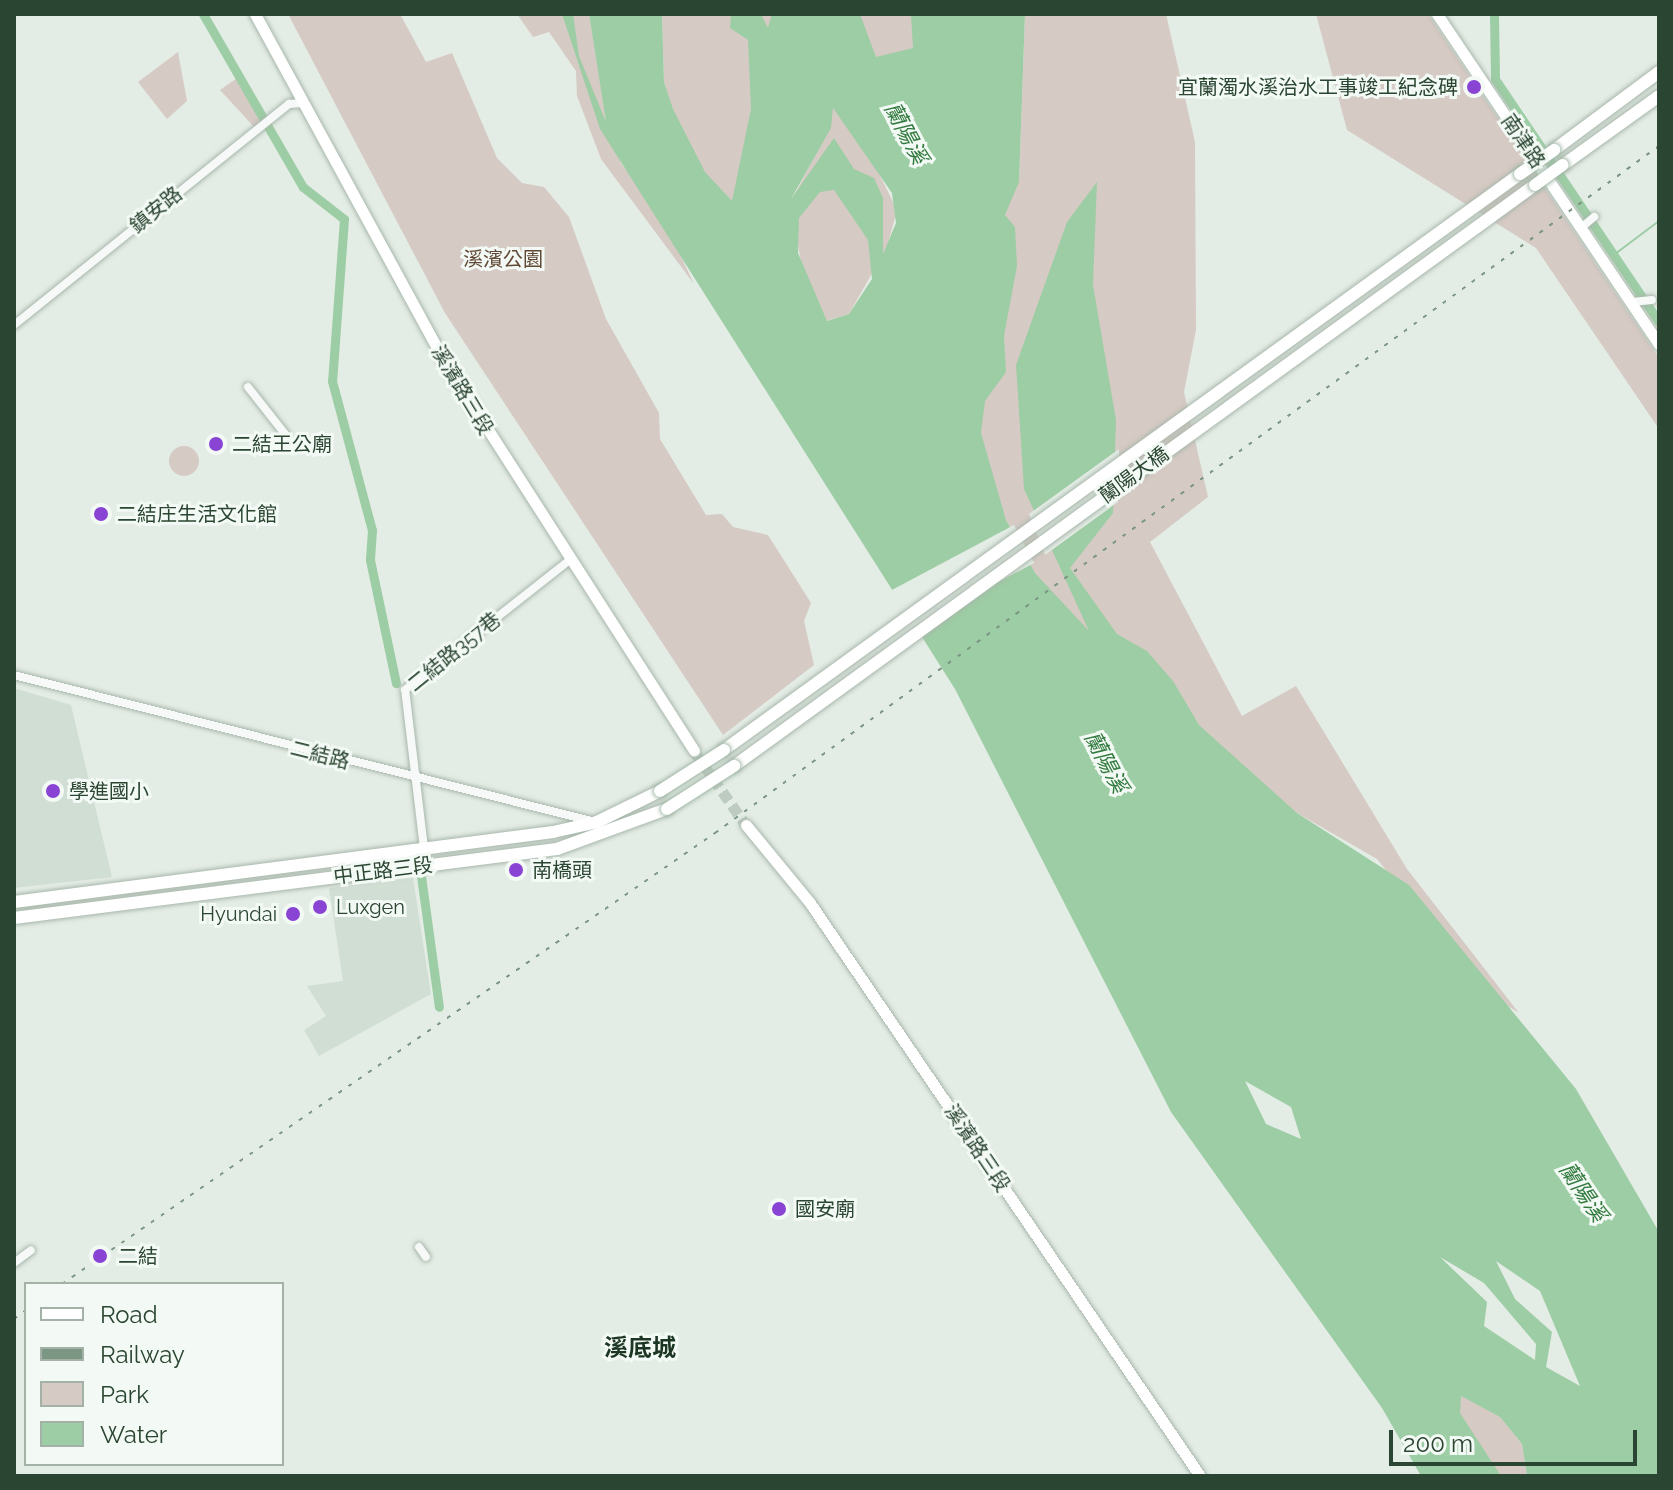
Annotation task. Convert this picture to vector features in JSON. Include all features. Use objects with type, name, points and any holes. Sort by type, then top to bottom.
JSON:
[{"type":"main road","name":"蘭陽大橋","points":[[724,750],[1659,72]]},
{"type":"main road","name":"蘭陽大橋","points":[[734,766],[1659,96]]},
{"type":"main road","name":"中正路三段","points":[[14,902],[424,850],[597,822],[660,791],[724,750]]},
{"type":"main road","name":"中正路三段","points":[[14,918],[557,849],[627,829],[667,809],[734,766]]},
{"type":"main road","points":[[82,894],[85,908]]},
{"type":"street","name":"溪濱路三段","points":[[255,14],[426,330],[567,562],[694,751]]},
{"type":"street","name":"南津路","points":[[1437,14],[1588,222],[1659,344]]},
{"type":"street","name":"鎮安路","points":[[14,325],[272,117],[302,103]]},
{"type":"street","points":[[1636,302],[1652,300]]},
{"type":"street","points":[[248,387],[285,434]]},
{"type":"street","name":"二結路357巷","points":[[426,865],[413,779],[396,698],[416,679],[567,562]]},
{"type":"street","name":"二結路","points":[[14,675],[413,779],[627,829]]},
{"type":"street","name":"溪濱路三段","points":[[746,825],[810,903],[1200,1476]]},
{"type":"street","points":[[419,1247],[426,1257]]},
{"type":"street","points":[[14,1263],[31,1250]]},
{"type":"shaded area","name":"學進國小","points":[[14,688],[71,705],[112,877],[14,888]]},
{"type":"shaded area","points":[[413,878],[431,994],[319,1056],[304,1030],[326,1016],[307,986],[343,981],[329,888]]},
{"type":"green space","name":"溪濱公園","points":[[288,14],[400,14],[426,62],[452,53],[497,158],[522,183],[544,187],[569,217],[606,319],[659,413],[660,439],[706,515],[722,514],[733,527],[768,535],[811,603],[804,621],[814,665],[723,735],[445,313]]},
{"type":"green space","points":[[517,14],[589,14],[607,126],[621,163],[667,227],[694,284],[601,159],[577,96],[576,71],[549,32],[533,37]]},
{"type":"green space","points":[[662,14],[786,14],[767,221],[695,183],[664,82]]},
{"type":"green space","points":[[841,14],[944,14],[932,135]]},
{"type":"green space","points":[[1025,14],[1166,14],[1195,142],[1196,330],[1184,392],[1208,497],[1150,542],[1242,716],[1296,686],[1407,869],[1519,1013],[1481,989],[1377,859],[1297,813],[1057,615],[1006,520],[968,440],[1008,198],[1019,182]]},
{"type":"green space","points":[[1316,14],[1428,14],[1659,358],[1659,429],[1536,248],[1347,130]]},
{"type":"green space","points":[[178,52],[187,101],[167,119],[138,82]]},
{"type":"green space","points":[[240,76],[265,120],[255,128],[220,90]]},
{"type":"green space","points":[[832,106],[866,147],[897,210],[887,247],[849,314],[826,321],[811,315],[790,203],[823,141]]},
{"type":"green space","points":[[184,446],[195,450],[199,461],[195,472],[184,476],[173,472],[169,461],[173,450]]},
{"type":"green space","points":[[1346,1289],[1480,1392],[1522,1444],[1527,1476],[1485,1476]]},
{"type":"water","name":"蘭陽溪","points":[[562,14],[573,14],[579,56],[606,122],[589,14],[662,14],[664,82],[673,109],[705,172],[732,201],[751,109],[748,40],[730,28],[731,14],[761,14],[768,28],[772,14],[860,14],[876,57],[913,48],[911,14],[1025,14],[1019,182],[1005,215],[1015,227],[1017,266],[1004,336],[1006,372],[985,401],[981,433],[1006,520],[1035,573],[1089,631],[1024,489],[1016,365],[1067,222],[1097,182],[1093,285],[1116,420],[1113,513],[1070,568],[1117,634],[1147,651],[1173,681],[1199,725],[1297,813],[1409,885],[1576,1089],[1659,1232],[1659,1476],[1527,1476],[1522,1444],[1500,1417],[1461,1396],[1460,1413],[1501,1476],[1421,1476],[1382,1408],[1171,1112],[955,689],[600,129]],"holes":[[[833,108],[892,193],[896,223],[883,254],[883,198],[874,178],[854,169],[834,138],[791,199],[831,128]],[[834,190],[868,240],[872,279],[849,314],[827,321],[798,253],[799,218],[820,192]],[[1245,1081],[1291,1107],[1301,1139],[1266,1124]],[[1440,1257],[1484,1283],[1536,1344],[1535,1360],[1484,1326],[1487,1302]],[[1496,1261],[1540,1291],[1580,1386],[1546,1367],[1552,1332],[1515,1299]]]},
{"type":"pier","points":[[1119,449],[1118,502],[1045,555],[1029,514]]},
{"type":"pier","points":[[1014,525],[1034,563],[909,630],[889,592]]},
{"type":"waterway","points":[[203,14],[303,187],[344,219],[332,381],[372,530],[370,560],[396,683]]},
{"type":"waterway","points":[[1494,14],[1495,79],[1659,322]]},
{"type":"waterway","points":[[1615,254],[1659,221]]},
{"type":"waterway","points":[[421,876],[439,1007]]},
{"type":"tunnel","points":[[694,751],[746,825]]},
{"type":"railway","points":[[65,1282],[715,833],[1659,146]]},
{"type":"railway","points":[[14,1319],[24,1312]]},
{"type":"place","name":"宜蘭濁水溪治水工事竣工紀念碑","points":[[1474,87]]},
{"type":"place","name":"二結王公廟","points":[[216,444]]},
{"type":"place","name":"二結庄生活文化館","points":[[101,514]]},
{"type":"place","name":"學進國小","points":[[53,791]]},
{"type":"place","name":"南橋頭","points":[[516,870]]},
{"type":"place","name":"Luxgen","points":[[320,907]]},
{"type":"place","name":"Hyundai","points":[[293,914]]},
{"type":"place","name":"國安廟","points":[[779,1209]]},
{"type":"place","name":"二結","points":[[100,1256]]},
{"type":"district","name":"溪底城","points":[[640,1348]]}]
